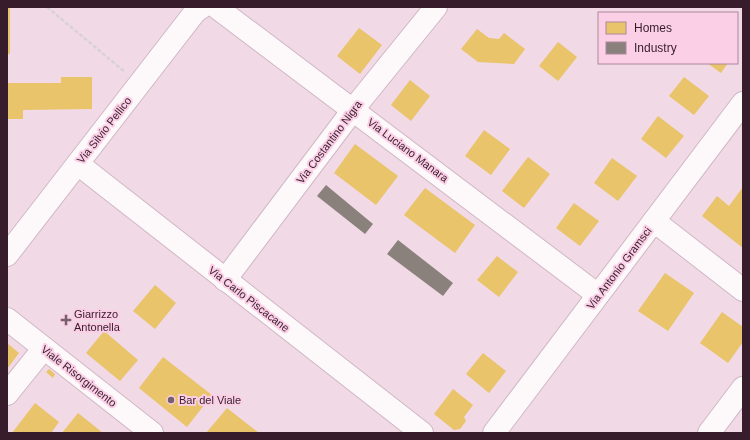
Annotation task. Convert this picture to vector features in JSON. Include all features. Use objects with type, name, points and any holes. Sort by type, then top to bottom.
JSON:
[{"type":"street","name":"Via Silvio Pellico","points":[[7,255],[195,12],[202,7]]},
{"type":"street","name":"Via Luciano Manara","points":[[216,7],[598,295]]},
{"type":"street","name":"Via Costantino Nigra","points":[[225,280],[353,109],[436,7]]},
{"type":"street","name":"Via Antonio Gramsci","points":[[494,433],[743,103]]},
{"type":"street","name":"Via Carlo Piscacane","points":[[78,164],[422,433]]},
{"type":"street","points":[[654,221],[742,286]]},
{"type":"street","name":"Viale Risorgimento","points":[[7,319],[44,348],[127,426],[152,433]]},
{"type":"street","points":[[7,394],[44,348]]},
{"type":"street","points":[[709,433],[743,388]]},
{"type":"path","points":[[47,7],[139,84]]},
{"type":"building: Homes","points":[[7,7],[10,7],[10,54],[7,54]]},
{"type":"building: Homes","points":[[359,28],[382,45],[360,74],[337,56]]},
{"type":"building: Homes","points":[[477,29],[489,38],[499,39],[504,33],[525,49],[514,64],[478,62],[461,49]]},
{"type":"building: Homes","points":[[558,42],[577,57],[558,81],[539,66]]},
{"type":"building: Homes","points":[[708,64],[727,64],[721,73]]},
{"type":"building: Homes","points":[[61,77],[92,77],[92,109],[23,110],[23,119],[7,119],[7,83],[61,83]]},
{"type":"building: Homes","points":[[684,77],[709,96],[694,115],[669,96]]},
{"type":"building: Homes","points":[[410,80],[430,96],[411,121],[391,105]]},
{"type":"building: Homes","points":[[658,116],[684,136],[666,158],[641,139]]},
{"type":"building: Homes","points":[[484,130],[510,149],[491,175],[465,156]]},
{"type":"building: Homes","points":[[355,144],[398,176],[376,205],[334,173]]},
{"type":"building: Homes","points":[[528,157],[550,174],[524,208],[502,191]]},
{"type":"building: Homes","points":[[612,158],[637,176],[618,201],[594,183]]},
{"type":"building: Homes","points":[[743,187],[743,248],[702,216],[717,196],[729,206]]},
{"type":"building: Homes","points":[[425,188],[475,225],[455,253],[404,215]]},
{"type":"building: Homes","points":[[574,203],[599,221],[580,246],[556,228]]},
{"type":"building: Homes","points":[[497,256],[518,272],[499,297],[477,280]]},
{"type":"building: Homes","points":[[665,273],[694,293],[668,331],[638,311]]},
{"type":"building: Homes","points":[[155,285],[176,303],[155,329],[133,311]]},
{"type":"building: Homes","points":[[722,312],[743,327],[743,342],[728,363],[700,343]]},
{"type":"building: Homes","points":[[104,331],[138,360],[120,381],[86,353]]},
{"type":"building: Homes","points":[[7,343],[19,353],[7,369]]},
{"type":"building: Homes","points":[[483,353],[506,371],[489,393],[466,374]]},
{"type":"building: Homes","points":[[163,357],[212,395],[187,427],[139,388]]},
{"type":"building: Homes","points":[[49,369],[55,374],[53,378],[46,372]]},
{"type":"building: Homes","points":[[453,389],[473,405],[464,417],[466,421],[460,429],[454,430],[434,414]]},
{"type":"building: Homes","points":[[35,403],[59,422],[51,433],[12,433]]},
{"type":"building: Homes","points":[[227,408],[259,433],[206,433]]},
{"type":"building: Homes","points":[[78,413],[103,433],[62,433]]},
{"type":"building: Industry","points":[[326,185],[373,224],[365,234],[317,196]]},
{"type":"building: Industry","points":[[398,240],[453,283],[443,296],[387,254]]},
{"type":"place","name":"Giarrizzo Antonella","points":[[66,320]]},
{"type":"place","name":"Bar del Viale","points":[[171,400]]}]
